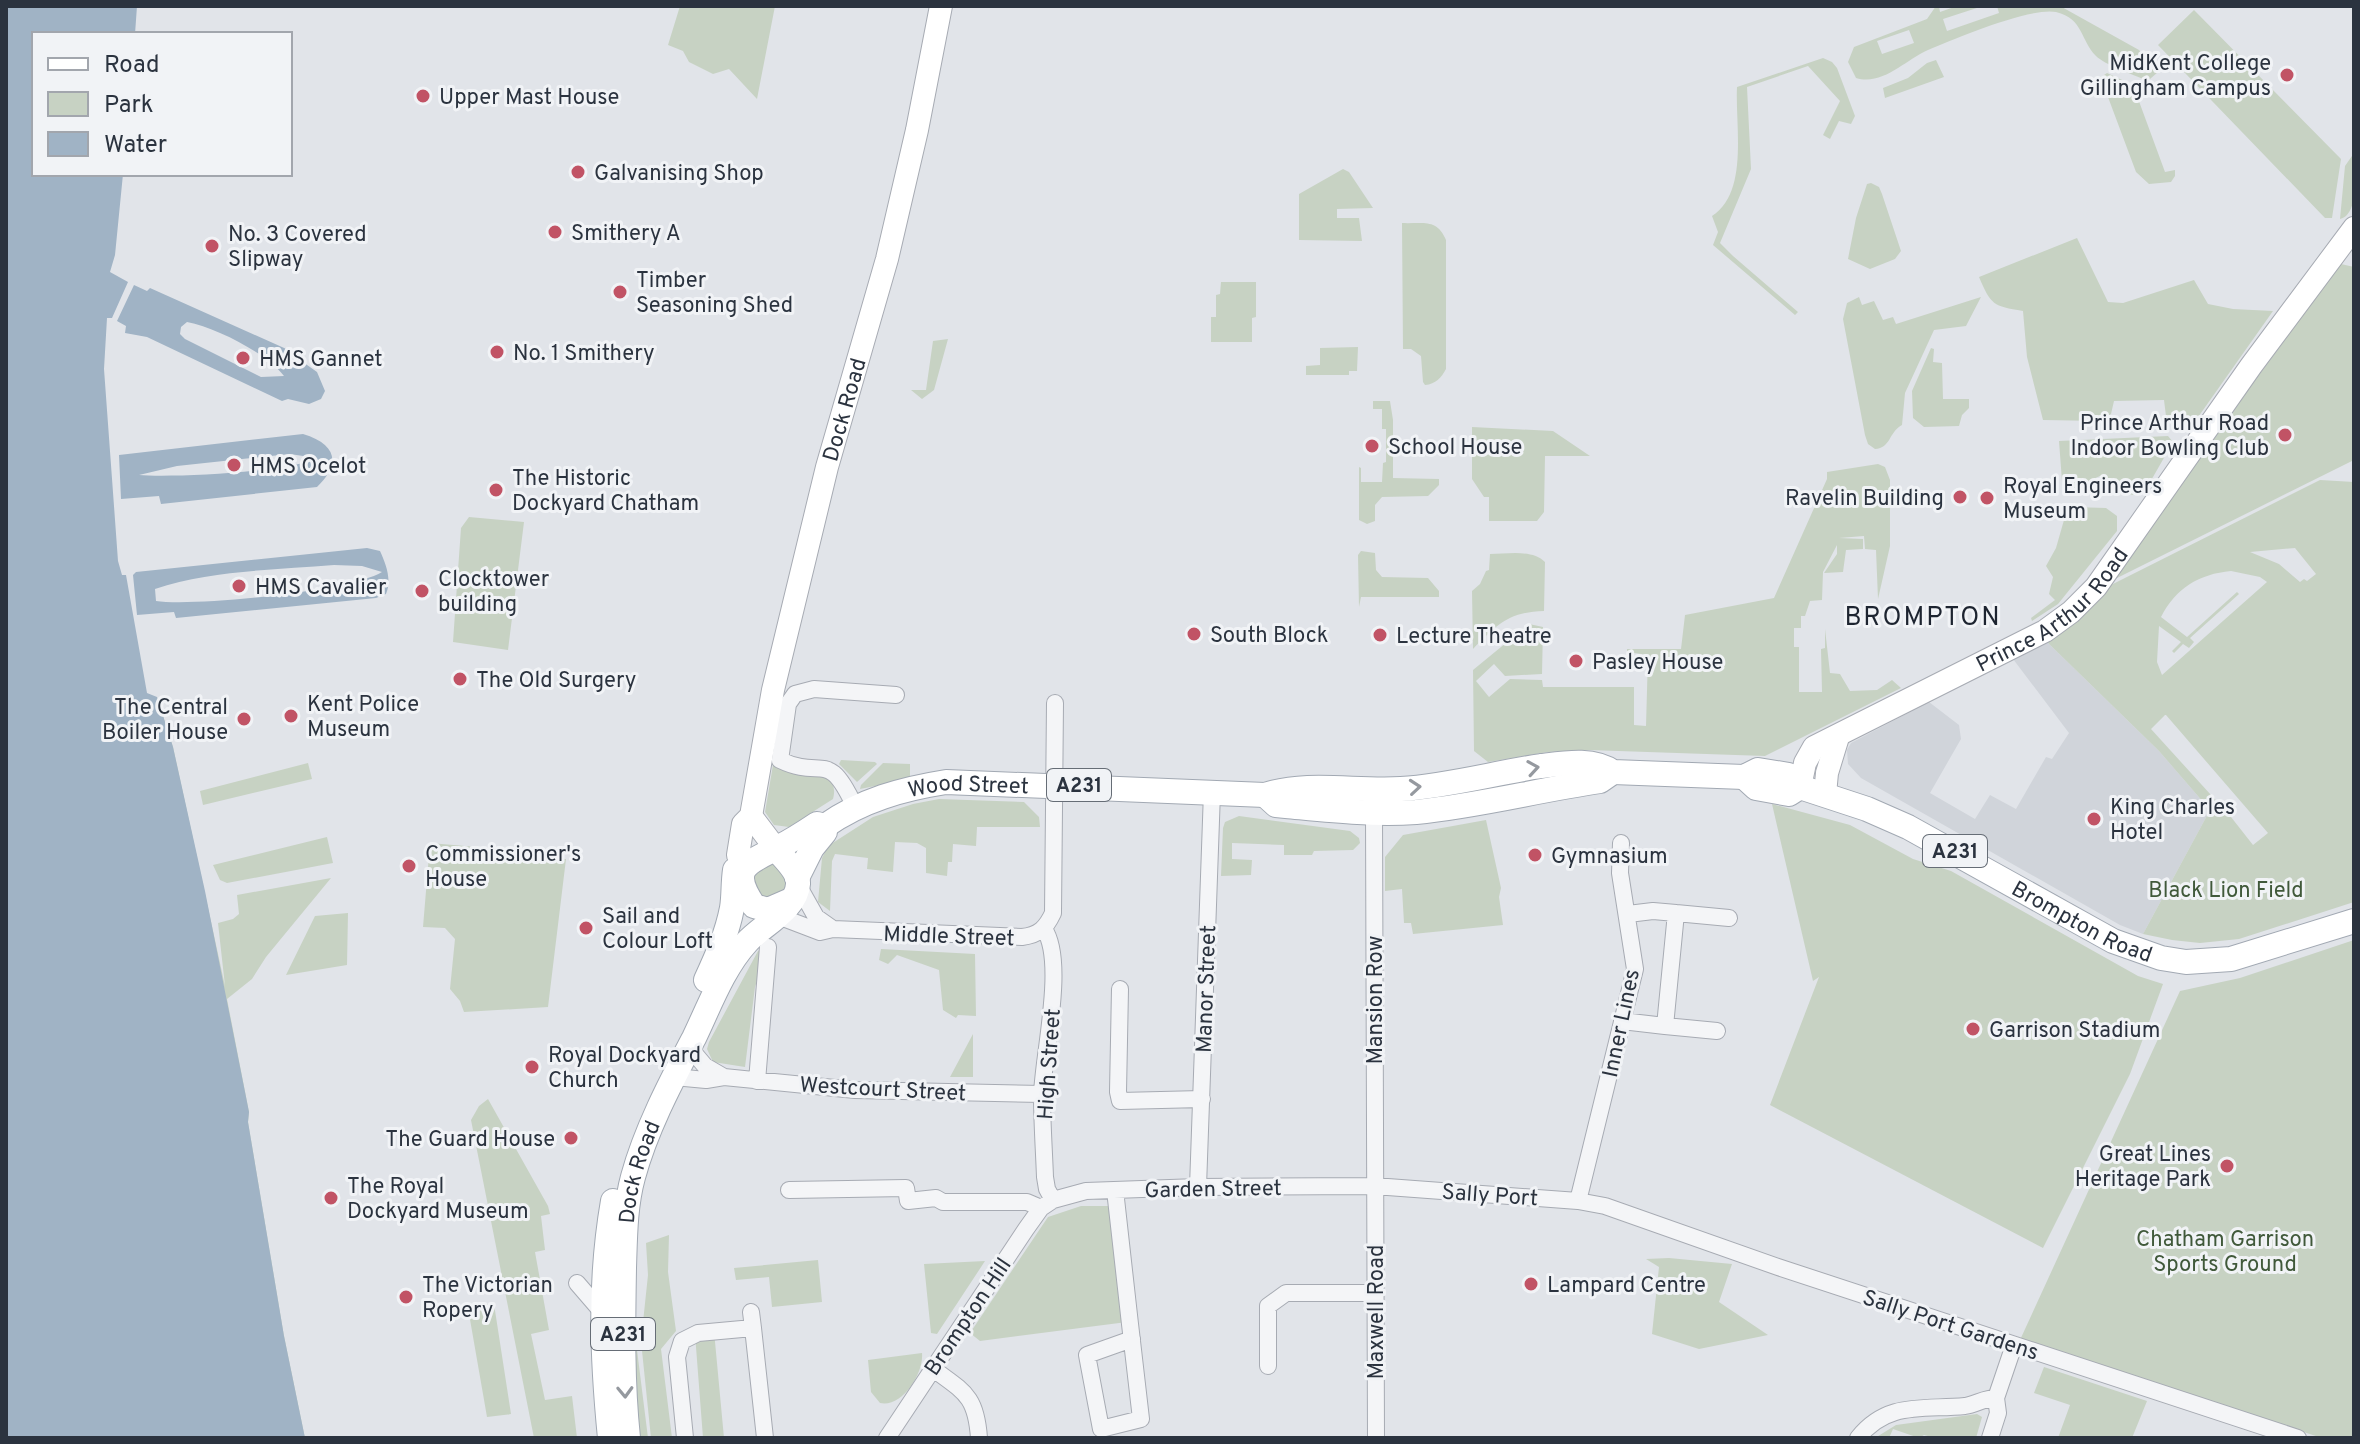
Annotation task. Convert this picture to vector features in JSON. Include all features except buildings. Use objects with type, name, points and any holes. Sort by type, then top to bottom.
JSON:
[{"type":"main road","name":"Wood Street","points":[[739,878],[750,861],[817,824],[825,826],[855,807],[897,792],[946,782],[1265,795],[1276,805],[1459,795],[1600,781],[1613,772],[1744,777],[1758,770],[1789,775],[1800,787],[1825,794]]},
{"type":"main road","name":"Brompton Road","points":[[1825,794],[1908,827],[2113,941],[2161,958],[2186,962],[2231,959],[2354,921]]},
{"type":"main road","name":"Wood Street","points":[[791,895],[812,848],[825,832],[825,826]]},
{"type":"main road","points":[[739,878],[751,903],[760,910],[768,910],[791,895],[776,849]]},
{"type":"main road","name":"Dock Road","points":[[628,1438],[613,1302],[612,1205],[622,1165],[664,1064],[718,954],[739,878]]},
{"type":"main road","name":"Dock Road","points":[[610,1438],[602,1358],[626,1230],[632,1179],[674,1077],[738,953],[791,895]]},
{"type":"street","name":"Dock Road","points":[[739,878],[743,824],[751,816],[773,690],[827,467],[887,259],[917,130],[941,6]]},
{"type":"street","name":"Prince Arthur Road","points":[[1800,787],[1805,763],[1814,747],[2045,631],[2071,612],[2096,587],[2258,356],[2354,228]]},
{"type":"street","points":[[855,807],[841,780],[831,771],[791,765],[780,760],[791,697],[814,689],[896,695]]},
{"type":"street","points":[[1054,784],[1055,703]]},
{"type":"street","points":[[1825,794],[1827,773],[1838,737]]},
{"type":"street","name":"Middle Street","points":[[791,895],[820,932],[833,929],[1033,936],[1044,929],[1053,913],[1054,784]]},
{"type":"street","name":"Manor Street","points":[[1198,1187],[1212,792]]},
{"type":"street","name":"Mansion Row","points":[[1374,801],[1374,1186]]},
{"type":"street","points":[[751,816],[776,849]]},
{"type":"street","name":"Inner Lines","points":[[1578,1201],[1635,969],[1620,873],[1621,843]]},
{"type":"street","points":[[791,895],[833,929]]},
{"type":"street","points":[[1628,914],[1653,911],[1729,918]]},
{"type":"street","points":[[1665,1026],[1676,913]]},
{"type":"street","name":"High Street","points":[[1044,929],[1052,944],[1052,996],[1042,1094],[1047,1204]]},
{"type":"street","points":[[757,1081],[768,947]]},
{"type":"street","points":[[1120,989],[1120,1101],[1202,1099]]},
{"type":"street","points":[[1622,1021],[1717,1031]]},
{"type":"street","points":[[689,1047],[705,1066],[724,1077]]},
{"type":"street","name":"Westcourt Street","points":[[674,1077],[706,1080],[724,1077],[855,1090],[1042,1094]]},
{"type":"street","name":"Garden Street","points":[[1047,1204],[1086,1191],[1374,1186]]},
{"type":"street","name":"Sally Port","points":[[1374,1186],[1578,1201],[1605,1206]]},
{"type":"street","name":"Maxwell Road","points":[[1374,1186],[1376,1438]]},
{"type":"street","points":[[789,1190],[906,1188],[908,1201],[936,1198],[943,1202],[1047,1204]]},
{"type":"street","points":[[1115,1190],[1132,1339],[1141,1419],[1101,1429],[1087,1355],[1132,1339]]},
{"type":"street","name":"Brompton Hill","points":[[887,1438],[1047,1204]]},
{"type":"street","name":"Sally Port Gardens","points":[[1605,1206],[2288,1437]]},
{"type":"street","points":[[1268,1366],[1268,1306],[1286,1293],[1375,1293]]},
{"type":"street","points":[[685,1438],[677,1357],[682,1341],[698,1333],[752,1320],[765,1438]]},
{"type":"street","points":[[1990,1438],[1998,1413],[1996,1398],[2014,1345]]},
{"type":"street","points":[[932,1368],[969,1395],[978,1416],[979,1438]]},
{"type":"street","points":[[1858,1438],[1874,1422],[1893,1411],[1968,1405],[1996,1398]]},
{"type":"shaded area","points":[[2046,641],[2159,751],[2210,810],[2143,934],[2120,925],[1861,778],[1848,764],[1847,750],[1851,743],[1929,702],[1959,725],[1961,739],[1930,793],[1975,819],[1990,795],[2016,809],[2046,757],[2052,759],[2069,733],[2013,659]]},
{"type":"green space","points":[[680,6],[775,6],[757,99],[729,69],[713,74],[689,62],[683,51],[668,45]]},
{"type":"green space","points":[[1936,6],[1939,6],[1940,12],[1957,6],[1983,6],[1943,19],[1947,31],[1999,13],[1997,6],[2060,6],[2139,50],[2158,72],[2145,80],[2106,63],[2091,50],[2072,20],[2056,12],[2044,12],[2011,19],[1955,39],[1919,54],[1885,75],[1866,80],[1856,78],[1848,62],[1854,47],[1927,19]],"holes":[[[1909,30],[1914,43],[1882,54],[1877,41]]]},
{"type":"green space","points":[[2194,10],[2341,159],[2332,218],[2325,218],[2158,45]]},
{"type":"green space","points":[[1823,58],[1837,68],[1855,116],[1851,124],[1839,121],[1830,139],[1823,135],[1840,101],[1808,66],[1747,87],[1751,169],[1720,243],[1798,312],[1795,315],[1713,245],[1718,232],[1712,216],[1724,205],[1736,175],[1737,87]]},
{"type":"green space","points":[[1936,60],[1944,77],[1885,98],[1883,88],[1908,78]]},
{"type":"green space","points":[[2107,73],[2133,85],[2165,172],[2175,170],[2171,182],[2149,184],[2136,172],[2102,81]]},
{"type":"green space","points":[[2354,153],[2353,201],[2346,216],[2340,219],[2345,166]]},
{"type":"green space","points":[[1343,169],[1349,172],[1373,208],[1337,209],[1337,218],[1359,218],[1362,241],[1299,240],[1299,194]]},
{"type":"green space","points":[[1867,184],[1879,187],[1901,251],[1895,259],[1870,269],[1848,259],[1856,218]]},
{"type":"green space","points":[[1402,223],[1434,225],[1446,240],[1446,369],[1438,380],[1425,385],[1421,356],[1411,349],[1403,349]]},
{"type":"green space","points":[[2077,238],[2108,302],[2123,303],[2194,280],[2208,304],[2273,311],[2196,420],[2166,416],[2164,400],[2114,401],[2111,414],[2100,421],[2043,420],[2027,357],[2023,311],[1994,303],[1979,277]]},
{"type":"green space","name":"Prince Arthur Road Indoor Bowling Club","points":[[2341,264],[2354,267],[2354,460],[2115,579],[2233,410]]},
{"type":"green space","points":[[1221,282],[1256,282],[1252,342],[1211,342],[1211,317],[1216,317],[1216,295],[1220,294]]},
{"type":"green space","points":[[1859,297],[1862,305],[1874,301],[1883,320],[1893,317],[1896,324],[1981,297],[1966,326],[1934,330],[1905,393],[1902,425],[1884,446],[1875,449],[1868,444],[1865,435],[1843,319],[1847,303]]},
{"type":"green space","points":[[948,339],[934,390],[922,399],[911,390],[926,390],[933,341]]},
{"type":"green space","points":[[1358,347],[1357,371],[1349,371],[1349,375],[1306,375],[1306,366],[1320,365],[1320,348]]},
{"type":"green space","points":[[1931,348],[1934,349],[1933,362],[1942,363],[1943,399],[1969,399],[1969,408],[1962,415],[1959,426],[1924,427],[1913,418],[1912,391]]},
{"type":"green space","points":[[1373,401],[1390,401],[1393,478],[1439,479],[1439,485],[1428,496],[1382,497],[1375,505],[1375,521],[1367,524],[1359,520],[1359,467],[1361,482],[1382,482],[1383,463],[1386,462],[1386,429],[1382,429],[1382,409],[1373,409]]},
{"type":"green space","points":[[1472,427],[1553,431],[1590,456],[1545,456],[1544,512],[1537,521],[1489,521],[1489,497],[1484,497],[1472,479]]},
{"type":"green space","points":[[2168,436],[2173,442],[2145,491],[2139,496],[2108,490],[2100,476],[2091,480],[2094,490],[2065,488],[2059,441]]},
{"type":"green space","points":[[1878,464],[1885,467],[1890,480],[1890,546],[1878,599],[1876,550],[1865,549],[1864,536],[1839,538],[1863,539],[1863,549],[1846,550],[1843,572],[1824,573],[1837,554],[1837,545],[1823,572],[1822,600],[1810,601],[1805,616],[1801,616],[1801,628],[1794,628],[1794,647],[1799,647],[1799,692],[1822,692],[1821,649],[1825,648],[1825,629],[1830,673],[1840,674],[1850,691],[1877,690],[1892,680],[1901,688],[1765,756],[1589,750],[1548,752],[1488,762],[1474,751],[1473,670],[1529,624],[1543,627],[1542,674],[1505,676],[1494,664],[1476,681],[1489,697],[1510,679],[1542,680],[1543,687],[1634,687],[1634,725],[1646,726],[1648,655],[1627,652],[1627,649],[1681,649],[1685,615],[1774,598],[1827,479],[1827,472]]},
{"type":"green space","name":"Black Lion Field","points":[[2320,480],[2354,482],[2354,902],[2239,939],[2200,943],[2143,934],[2210,810],[2159,751],[2046,641],[2107,587]],"holes":[[[2295,548],[2316,574],[2307,581],[2304,579],[2300,582],[2279,564],[2250,552]],[[2231,571],[2260,577],[2267,582],[2162,675],[2157,662],[2159,626],[2181,642],[2172,651],[2174,653],[2183,644],[2189,648],[2194,642],[2190,638],[2239,594],[2237,592],[2187,637],[2161,617],[2181,590],[2199,579]],[[2166,715],[2268,833],[2253,845],[2151,729]]]},
{"type":"green space","points":[[2073,507],[2106,508],[2117,516],[2117,531],[2058,604],[2032,621],[2031,618],[2055,600],[2049,594],[2053,577],[2046,566],[2056,548],[2066,513]]},
{"type":"green space","points":[[469,517],[524,522],[508,650],[453,642],[461,528]]},
{"type":"green space","points":[[1361,551],[1375,553],[1376,570],[1382,577],[1428,578],[1439,591],[1439,597],[1361,597],[1359,607],[1358,555]]},
{"type":"green space","points":[[1490,554],[1534,555],[1545,562],[1544,611],[1521,614],[1504,621],[1473,649],[1472,591],[1489,570]]},
{"type":"green space","points":[[157,697],[173,747],[225,986],[218,923],[239,914],[237,895],[331,878],[266,957],[252,979],[227,999],[249,1112],[248,1122],[284,1336],[305,1438],[288,1438]]},
{"type":"green space","points":[[841,760],[877,764],[857,782],[839,764]]},
{"type":"green space","points":[[308,763],[312,779],[203,805],[200,791]]},
{"type":"green space","points":[[883,763],[910,764],[910,779],[860,789],[861,785]]},
{"type":"green space","points":[[773,765],[785,771],[826,778],[832,782],[833,799],[789,827],[774,825],[765,812]]},
{"type":"green space","points":[[939,799],[1024,802],[1039,817],[1040,827],[977,827],[976,846],[953,844],[947,876],[926,873],[926,848],[917,843],[895,842],[893,872],[867,869],[868,858],[835,854],[830,911],[818,902],[822,858],[828,846],[873,817]]},
{"type":"green space","name":"Garrison Stadium","points":[[1772,804],[1850,825],[1913,859],[1951,871],[2138,976],[2163,984],[2130,1074],[2043,1248],[1770,1105],[1819,977],[1813,981]]},
{"type":"green space","points":[[1239,816],[1350,831],[1359,838],[1360,843],[1353,850],[1284,855],[1284,845],[1232,843],[1232,859],[1252,860],[1251,875],[1221,876],[1223,828],[1225,822]]},
{"type":"green space","points":[[1486,820],[1501,888],[1499,897],[1503,925],[1413,934],[1411,923],[1404,923],[1402,889],[1385,891],[1385,857],[1403,835]]},
{"type":"green space","points":[[327,837],[333,863],[227,883],[220,880],[213,865]]},
{"type":"green space","points":[[430,843],[500,849],[500,854],[566,859],[548,1007],[464,1012],[450,989],[455,939],[445,928],[423,927]]},
{"type":"green space","points":[[774,862],[788,875],[785,894],[760,900],[749,877]]},
{"type":"green space","points":[[348,913],[347,965],[286,975],[315,916]]},
{"type":"green space","name":"Great Lines Heritage Park","points":[[2354,940],[2354,1438],[2322,1438],[2020,1340],[2180,991],[2240,978]]},
{"type":"green space","points":[[768,947],[755,987],[745,1067],[713,1062],[707,1049],[709,1042],[758,951]]},
{"type":"green space","points":[[881,949],[975,954],[976,1016],[958,1015],[956,1018],[943,1010],[939,970],[897,955],[888,964],[879,960]]},
{"type":"green space","points":[[973,1034],[973,1077],[950,1077]]},
{"type":"green space","points":[[488,1099],[548,1206],[550,1214],[541,1216],[545,1250],[535,1252],[549,1330],[531,1334],[545,1400],[572,1396],[577,1438],[534,1438],[471,1120],[479,1106]]},
{"type":"green space","points":[[1081,1206],[1114,1206],[1127,1322],[980,1341],[970,1333],[1048,1217]]},
{"type":"green space","points":[[669,1235],[668,1272],[676,1331],[661,1349],[672,1438],[651,1438],[641,1341],[648,1275],[646,1243]]},
{"type":"green space","points":[[1646,1259],[1732,1264],[1719,1302],[1768,1335],[1699,1349],[1652,1334],[1659,1267]]},
{"type":"green space","points":[[818,1260],[822,1302],[772,1307],[769,1277],[736,1280],[734,1268]]},
{"type":"green space","points":[[985,1261],[937,1334],[931,1333],[924,1264]]},
{"type":"green space","points":[[494,1304],[511,1414],[487,1417],[468,1308]]},
{"type":"green space","points":[[714,1331],[724,1438],[703,1438],[695,1334]]},
{"type":"green space","points":[[636,1342],[648,1438],[636,1438],[631,1372]]},
{"type":"green space","points":[[922,1353],[919,1370],[910,1387],[896,1400],[880,1403],[871,1392],[868,1360]]},
{"type":"green space","points":[[2044,1367],[2147,1401],[2132,1438],[2058,1438],[2070,1405],[2034,1393]]},
{"type":"green space","points":[[1977,1414],[1982,1417],[1976,1438],[1924,1435],[1919,1438],[1893,1429],[1889,1438],[1875,1438],[1896,1425]]},
{"type":"water","points":[[6,6],[137,6],[135,32],[32,32],[32,176],[123,176],[115,255],[110,272],[128,282],[112,318],[107,318],[104,369],[118,561],[122,575],[126,575],[147,693],[157,697],[173,747],[205,891],[249,1112],[248,1122],[284,1336],[305,1438],[6,1438]]},
{"type":"water","points":[[134,285],[147,291],[150,288],[302,356],[300,360],[317,372],[325,391],[321,399],[309,404],[288,399],[282,401],[147,337],[125,333],[126,326],[117,321]],"holes":[[[187,322],[253,350],[284,376],[261,377],[180,334],[181,327]]]},
{"type":"water","points":[[303,434],[323,443],[332,455],[332,462],[330,470],[317,487],[161,504],[159,496],[121,499],[119,455]],"holes":[[[290,454],[316,458],[258,470],[203,475],[139,475],[177,466]]]},
{"type":"water","points":[[367,548],[380,551],[388,583],[386,594],[376,598],[176,618],[174,612],[137,615],[133,575],[136,572]],"holes":[[[334,565],[362,566],[382,572],[339,585],[272,596],[203,602],[156,601],[155,589],[221,574]]]},
{"type":"place","name":"MidKent College Gillingham Campus","points":[[2287,75]]},
{"type":"place","name":"Upper Mast House","points":[[423,96]]},
{"type":"place","name":"Galvanising Shop","points":[[578,172]]},
{"type":"place","name":"Smithery A","points":[[555,232]]},
{"type":"place","name":"No. 3 Covered Slipway","points":[[212,246]]},
{"type":"place","name":"Timber Seasoning Shed","points":[[620,292]]},
{"type":"place","name":"No. 1 Smithery","points":[[497,352]]},
{"type":"place","name":"HMS Gannet","points":[[243,358]]},
{"type":"place","name":"Prince Arthur Road Indoor Bowling Club","points":[[2285,435]]},
{"type":"place","name":"School House","points":[[1372,446]]},
{"type":"place","name":"HMS Ocelot","points":[[234,465]]},
{"type":"place","name":"The Historic Dockyard Chatham","points":[[496,490]]},
{"type":"place","name":"Ravelin Building","points":[[1960,497]]},
{"type":"place","name":"Royal Engineers Museum","points":[[1987,498]]},
{"type":"place","name":"HMS Cavalier","points":[[239,586]]},
{"type":"place","name":"Clocktower building","points":[[422,591]]},
{"type":"place","name":"South Block","points":[[1194,634]]},
{"type":"place","name":"Lecture Theatre","points":[[1380,635]]},
{"type":"place","name":"Pasley House","points":[[1576,661]]},
{"type":"place","name":"The Old Surgery","points":[[460,679]]},
{"type":"place","name":"Kent Police Museum","points":[[291,716]]},
{"type":"place","name":"The Central Boiler House","points":[[244,719]]},
{"type":"place","name":"King Charles Hotel","points":[[2094,819]]},
{"type":"place","name":"Gymnasium","points":[[1535,855]]},
{"type":"place","name":"Commissioner's House","points":[[409,866]]},
{"type":"place","name":"Sail and Colour Loft","points":[[586,928]]},
{"type":"place","name":"Garrison Stadium","points":[[1973,1029]]},
{"type":"place","name":"Royal Dockyard Church","points":[[532,1067]]},
{"type":"place","name":"The Guard House","points":[[571,1138]]},
{"type":"place","name":"Great Lines Heritage Park","points":[[2227,1166]]},
{"type":"place","name":"The Royal Dockyard Museum","points":[[331,1198]]},
{"type":"place","name":"Lampard Centre","points":[[1531,1284]]},
{"type":"place","name":"The Victorian Ropery","points":[[406,1297]]},
{"type":"district","name":"BROMPTON","points":[[1923,616]]},
{"type":"park label","name":"Chatham Garrison Sports Ground","points":[[2225,1250]]}]
